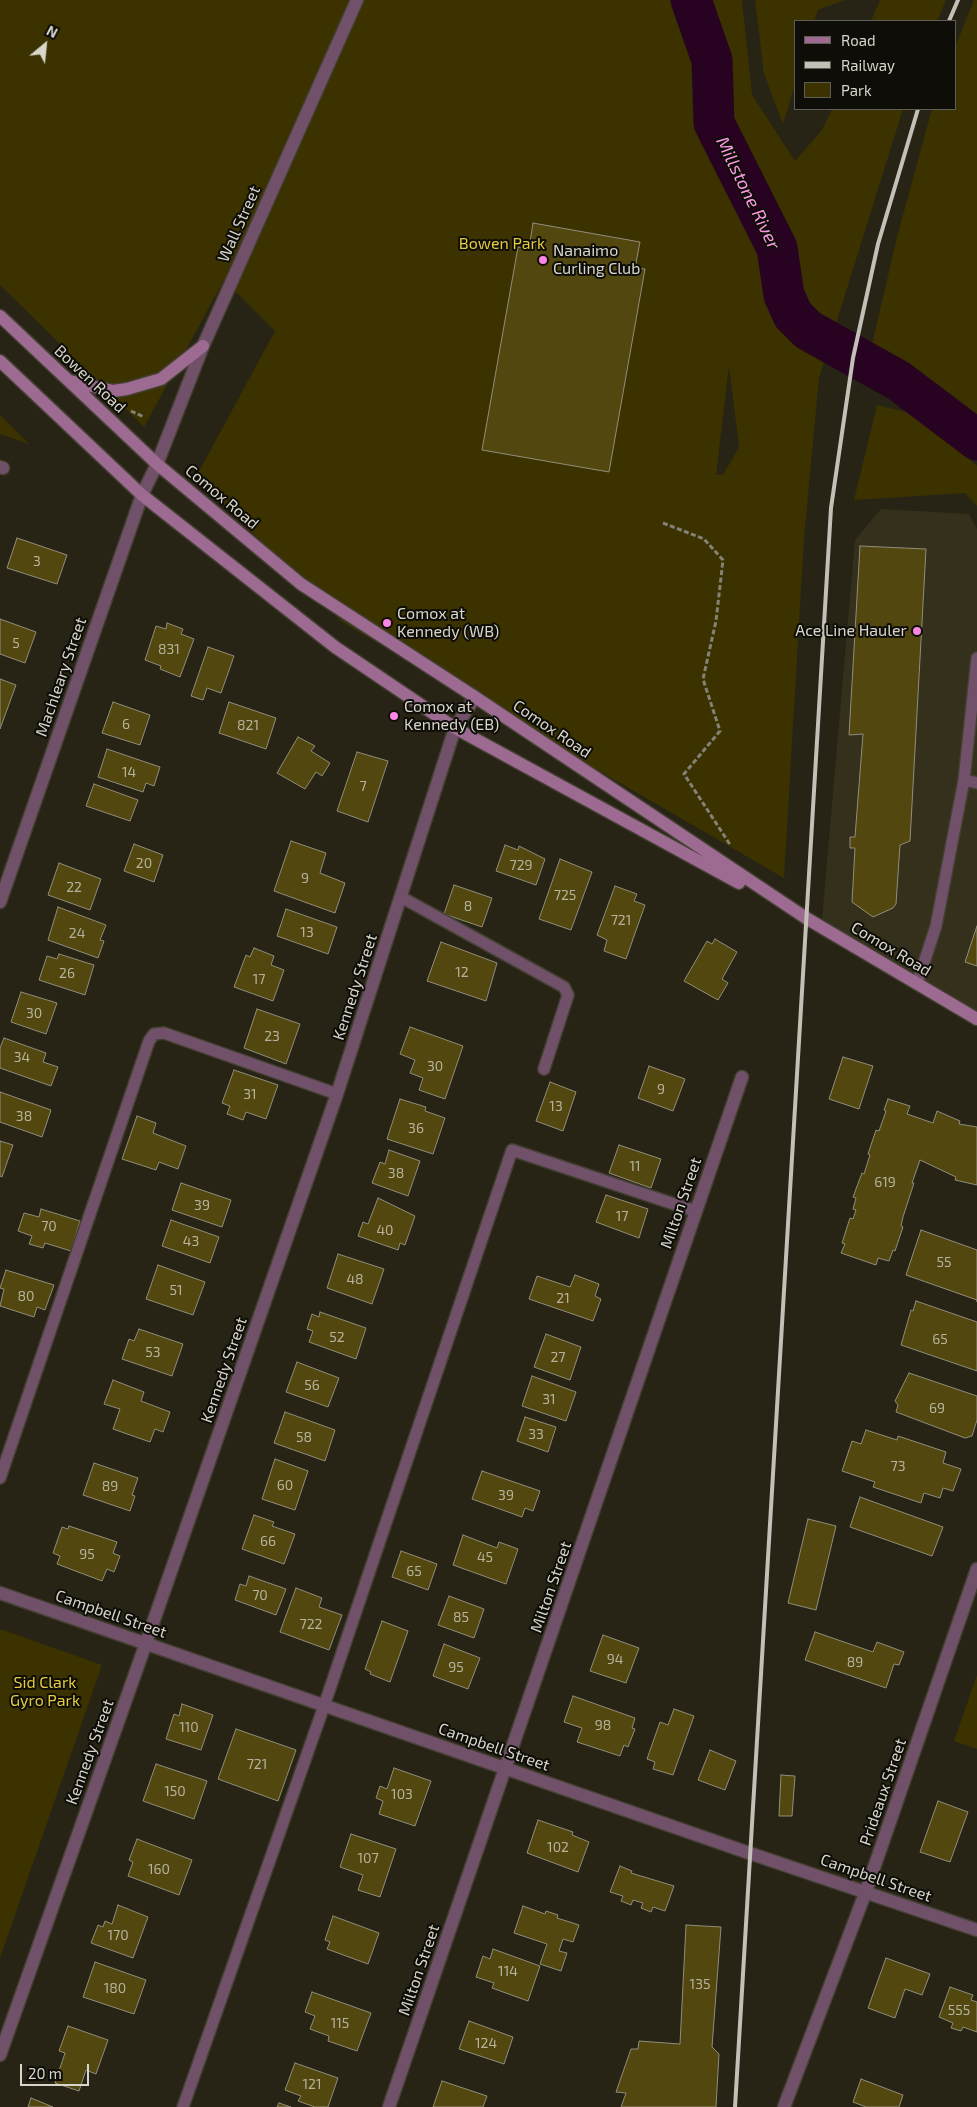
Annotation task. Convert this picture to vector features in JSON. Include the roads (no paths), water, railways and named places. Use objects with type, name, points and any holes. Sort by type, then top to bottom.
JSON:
[{"type":"main road","name":"Bowen Road","points":[[0,316],[158,464]]},
{"type":"main road","points":[[68,380],[113,391],[127,389],[161,379],[203,346]]},
{"type":"main road","points":[[0,361],[142,495]]},
{"type":"main road","name":"Comox Road","points":[[158,464],[301,584],[475,696],[789,906],[977,1019]]},
{"type":"main road","name":"Comox Road","points":[[142,495],[335,648],[455,728],[739,883],[789,906]]},
{"type":"street","name":"Wall Street","points":[[158,464],[203,346],[357,0]]},
{"type":"street","name":"Machleary Street","points":[[0,902],[142,495],[158,464]]},
{"type":"street","name":"Kennedy Street","points":[[0,2055],[337,1094],[455,728],[475,696]]},
{"type":"street","name":"Milton Street","points":[[388,2107],[742,1077]]},
{"type":"street","name":"Prideaux Street","points":[[784,2107],[866,1892],[977,1569]]},
{"type":"street","name":"Campbell Street","points":[[0,1593],[977,1930]]},
{"type":"lane","points":[[918,984],[936,926],[964,780],[977,658]]},
{"type":"lane","points":[[964,780],[977,783]]},
{"type":"lane","points":[[401,897],[564,987],[568,995],[544,1069]]},
{"type":"lane","points":[[0,1478],[149,1041],[154,1034],[164,1033],[337,1094]]},
{"type":"lane","points":[[183,2107],[324,1706],[512,1150],[695,1211]]},
{"type":"waterway","name":"Millstone River","points":[[691,0],[712,60],[714,123],[777,248],[784,295],[793,315],[808,330],[899,381],[977,440]]},
{"type":"railway","points":[[949,20],[958,0]]},
{"type":"railway","points":[[735,2107],[831,508],[853,358],[878,244],[918,110]]},
{"type":"place","name":"Nanaimo Curling Club","points":[[543,260]]},
{"type":"place","name":"Comox at Kennedy (WB)","points":[[387,623]]},
{"type":"place","name":"Ace Line Hauler","points":[[917,631]]},
{"type":"place","name":"Comox at Kennedy (EB)","points":[[394,716]]},
{"type":"park label","name":"Bowen Park","points":[[502,244]]},
{"type":"park label","name":"Sid Clark Gyro Park","points":[[45,1692]]}]
